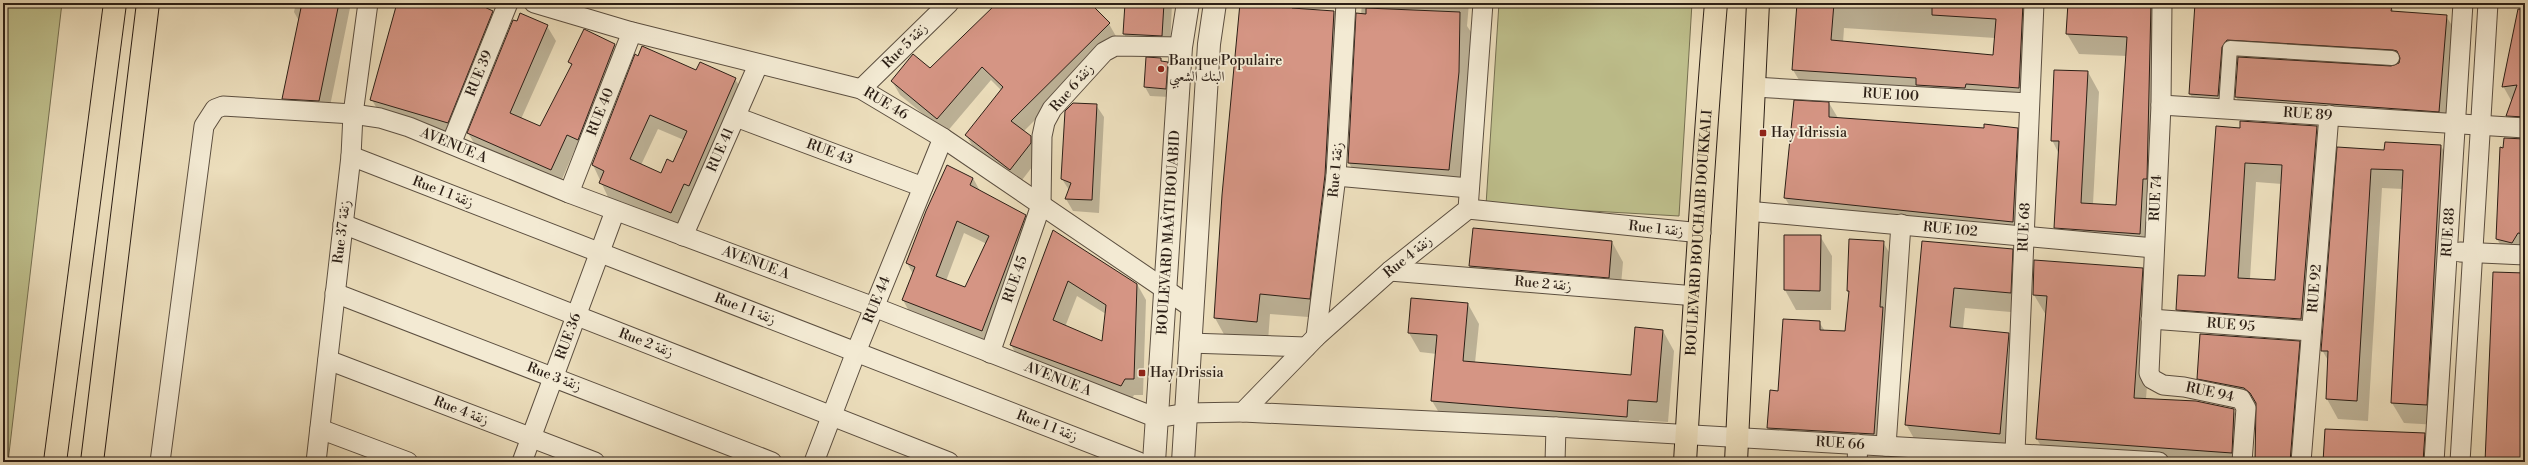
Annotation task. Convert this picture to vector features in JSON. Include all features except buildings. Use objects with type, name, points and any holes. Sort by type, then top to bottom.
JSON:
[{"type":"main road","points":[[55,462],[115,3]]},
{"type":"main road","points":[[92,462],[148,3]]},
{"type":"main road","name":"BOULEVARD BOUCHAIB DOUKKALI","points":[[1685,462],[1701,233],[1702,168],[1716,3]]},
{"type":"main road","points":[[1736,462],[1746,211],[1758,3]]},
{"type":"street","name":"Rue 37 زنقة","points":[[316,462],[351,156],[353,114],[368,3]]},
{"type":"street","name":"RUE 39","points":[[451,144],[508,3]]},
{"type":"street","name":"RUE 46","points":[[534,3],[632,32],[861,90],[943,138],[1191,307]]},
{"type":"street","name":"Rue 5 زنقة","points":[[861,90],[949,3]]},
{"type":"street","name":"BOULEVARD MAÂTI BOUABID","points":[[1154,462],[1181,47],[1188,3]]},
{"type":"street","name":"BOULEVARD MAÂTI BOUABID","points":[[1183,462],[1187,413],[1191,307],[1209,44],[1215,3]]},
{"type":"street","name":"Rue 1 زنقة","points":[[1311,342],[1336,176],[1346,3]]},
{"type":"street","points":[[1468,209],[1483,3]]},
{"type":"street","name":"RUE 68","points":[[2015,452],[2028,103],[2034,3]]},
{"type":"street","name":"RUE 74","points":[[2162,3],[2161,105],[2149,373],[2152,379],[2163,385]]},
{"type":"street","name":"RUE 88","points":[[2434,462],[2463,3]]},
{"type":"street","name":"RUE 88","points":[[2460,462],[2482,124],[2488,3]]},
{"type":"street","name":"RUE 40","points":[[569,193],[632,32]]},
{"type":"street","name":"Rue 6 زنقة","points":[[1041,205],[1042,136],[1045,122],[1052,109],[1104,52],[1116,46],[1181,47]]},
{"type":"street","points":[[2226,107],[2230,48],[2392,58]]},
{"type":"street","name":"RUE 41","points":[[682,236],[758,65]]},
{"type":"street","name":"RUE 100","points":[[1754,87],[2028,103]]},
{"type":"street","name":"AVENUE A","points":[[160,462],[204,126],[208,116],[215,109],[235,105],[353,114],[409,127],[615,211],[874,307],[1157,418]]},
{"type":"street","name":"RUE 89","points":[[2161,105],[2226,107],[2525,128]]},
{"type":"street","name":"RUE 92","points":[[2301,462],[2328,115]]},
{"type":"street","name":"RUE 43","points":[[736,117],[923,187]]},
{"type":"street","name":"RUE 44","points":[[814,462],[856,352],[943,138]]},
{"type":"street","name":"Rue 1 زنقة 1","points":[[351,156],[1139,462]]},
{"type":"street","points":[[1336,176],[1469,188]]},
{"type":"street","name":"RUE 45","points":[[990,353],[1041,205]]},
{"type":"street","name":"Rue 1 زنقة","points":[[1468,209],[1701,233]]},
{"type":"street","name":"Rue 4 زنقة","points":[[1243,412],[1311,342],[1390,271],[1468,209]]},
{"type":"street","name":"RUE 36","points":[[522,462],[601,253],[615,211]]},
{"type":"street","name":"RUE 102","points":[[1746,211],[2024,235],[2154,248]]},
{"type":"street","name":"Rue 2 زنقة","points":[[343,224],[949,462]]},
{"type":"street","points":[[1886,446],[1901,224]]},
{"type":"street","points":[[2448,251],[2525,255]]},
{"type":"street","name":"Rue 2 زنقة","points":[[1390,271],[1696,296]]},
{"type":"street","name":"Rue 3 زنقة","points":[[335,293],[554,376],[772,462]]},
{"type":"street","name":"RUE 95","points":[[2151,319],[2311,331]]},
{"type":"street","points":[[1189,343],[1311,342]]},
{"type":"street","name":"Rue 4 زنقة","points":[[328,360],[594,462]]},
{"type":"street","name":"RUE 94","points":[[2163,385],[2184,387],[2241,400],[2246,408],[2242,462]]},
{"type":"street","points":[[1157,418],[1187,413],[1243,412]]},
{"type":"street","name":"RUE 66","points":[[1243,412],[1556,426],[1737,439],[1857,453],[1886,446],[2015,452],[2151,462]]},
{"type":"street","points":[[1554,462],[1556,426]]},
{"type":"street","points":[[320,429],[408,462]]},
{"type":"green space","points":[[3,3],[62,3],[8,462],[3,462]]},
{"type":"green space","points":[[1499,3],[1692,3],[1679,216],[1486,205]]},
{"type":"place","name":"Banque Populaire البنك الشعبي","points":[[1161,69]]},
{"type":"place","name":"Hay Idrissia","points":[[1763,133]]},
{"type":"place","name":"Hay Drissia","points":[[1142,373]]}]
